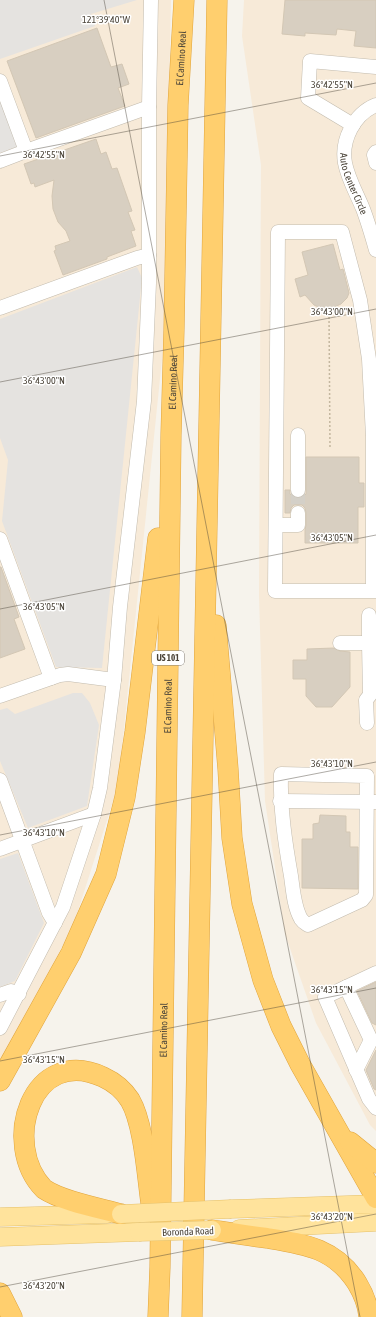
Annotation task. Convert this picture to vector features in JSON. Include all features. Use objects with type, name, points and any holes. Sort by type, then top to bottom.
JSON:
[{"type":"highway","name":"El Camino Real","points":[[158,1317],[160,1267],[171,435],[178,105],[184,0]]},
{"type":"highway","points":[[192,1317],[206,516],[217,0]]},
{"type":"highway","points":[[0,1081],[71,953],[106,874],[124,797],[135,732],[171,435]]},
{"type":"highway","points":[[206,516],[228,769],[232,838],[242,904],[264,980],[281,1026],[300,1064],[376,1198]]},
{"type":"highway","points":[[122,1214],[63,1198],[45,1190],[29,1177],[18,1161],[13,1142],[13,1121],[21,1101],[34,1085],[52,1075],[72,1070],[93,1072],[112,1081],[130,1100],[136,1116],[142,1142],[160,1267]]},
{"type":"highway","points":[[336,1128],[356,1148],[376,1163]]},
{"type":"highway","points":[[194,1189],[202,1317]]},
{"type":"highway","points":[[212,1230],[301,1243],[325,1252],[341,1263],[352,1274],[362,1291],[368,1311],[368,1317]]},
{"type":"highway","points":[[0,1295],[12,1317]]},
{"type":"main road","name":"Boronda Road","points":[[0,1217],[122,1214],[376,1204]]},
{"type":"main road","name":"Boronda Road","points":[[0,1237],[212,1230],[376,1222]]},
{"type":"street","points":[[0,1028],[63,906],[94,814],[100,788],[114,680],[120,607],[142,425],[149,283],[149,107],[151,0]]},
{"type":"street","points":[[352,126],[308,98],[310,61],[376,67]]},
{"type":"street","points":[[0,81],[26,151]]},
{"type":"street","name":"Auto Center Circle","points":[[376,105],[364,112],[352,126],[346,143],[345,152],[345,163],[349,176],[364,210],[376,250]]},
{"type":"street","points":[[0,161],[149,107]]},
{"type":"street","points":[[376,152],[374,155],[376,164]]},
{"type":"street","points":[[278,232],[342,232],[360,300],[369,359],[374,436],[375,591],[275,591],[278,232]]},
{"type":"street","points":[[0,308],[149,255]]},
{"type":"street","points":[[298,435],[298,490]]},
{"type":"street","points":[[276,525],[298,525],[298,513]]},
{"type":"street","points":[[0,539],[52,678]]},
{"type":"street","points":[[367,723],[366,700],[370,695],[369,615]]},
{"type":"street","points":[[340,643],[369,643]]},
{"type":"street","points":[[0,696],[68,674],[114,680]]},
{"type":"street","points":[[281,774],[367,776],[371,802],[366,895],[362,900],[308,925],[300,918],[297,909],[289,865],[280,801],[281,774]]},
{"type":"street","points":[[0,780],[49,913],[55,923]]},
{"type":"street","points":[[280,801],[371,802]]},
{"type":"street","points":[[0,848],[94,814]]},
{"type":"street","points":[[376,973],[325,997],[369,1099],[376,1108]]},
{"type":"street","points":[[346,987],[371,1040],[356,1070]]},
{"type":"street","points":[[0,995],[11,991],[18,994]]},
{"type":"path","points":[[329,313],[330,449]]},
{"type":"shaded area","points":[[0,0],[171,0],[164,340],[118,786],[74,923],[42,986],[0,1061]]},
{"type":"shaded area","points":[[0,0],[137,0],[91,14],[95,26],[0,59]]},
{"type":"shaded area","points":[[244,0],[376,0],[376,1131],[370,1125],[316,1023],[285,934],[265,801],[259,595],[261,165],[242,36]]},
{"type":"shaded area","points":[[0,94],[19,146],[0,153]]},
{"type":"shaded area","points":[[137,267],[142,278],[102,668],[56,667],[2,521],[8,460],[0,438],[0,319]]},
{"type":"shaded area","points":[[73,693],[82,693],[90,703],[99,725],[87,806],[28,828],[0,761],[0,710],[7,708],[15,714]]},
{"type":"shaded area","points":[[18,853],[44,923],[15,981],[0,987],[0,859]]},
{"type":"building","points":[[285,0],[376,0],[376,48],[354,46],[356,31],[337,29],[336,35],[305,33],[305,36],[282,34]]},
{"type":"building","points":[[97,28],[111,67],[122,64],[129,84],[118,88],[125,106],[36,138],[7,61]]},
{"type":"building","points":[[96,139],[101,154],[106,152],[112,169],[117,168],[132,211],[128,212],[135,230],[131,231],[136,246],[107,257],[107,259],[63,275],[54,251],[56,250],[55,246],[70,241],[66,231],[58,222],[53,209],[52,196],[54,180],[35,187],[34,183],[31,184],[24,164]]},
{"type":"building","points":[[333,244],[340,270],[343,269],[349,293],[347,298],[341,304],[332,308],[323,309],[314,305],[305,295],[300,297],[295,279],[308,275],[302,252]]},
{"type":"building","points":[[306,457],[359,457],[359,483],[364,483],[364,507],[358,507],[358,543],[305,543],[305,508],[302,505],[294,505],[291,508],[290,513],[285,513],[285,490],[290,490],[290,494],[293,497],[298,498],[302,498],[306,494]]},
{"type":"building","points":[[0,567],[19,617],[14,619],[25,649],[0,658]]},
{"type":"building","points":[[334,648],[340,651],[350,652],[350,687],[332,707],[316,707],[306,696],[306,679],[293,679],[293,660],[307,660],[307,649]]},
{"type":"building","points":[[320,815],[346,816],[346,832],[350,832],[350,847],[358,847],[358,889],[302,888],[302,839],[313,839],[313,824],[319,823]]},
{"type":"building","points":[[376,982],[376,1025],[372,1023],[357,991]]},
{"type":"building","points":[[376,1050],[376,1090],[374,1089],[366,1070]]},
{"type":"tunnel","points":[[298,490],[298,513]]}]
